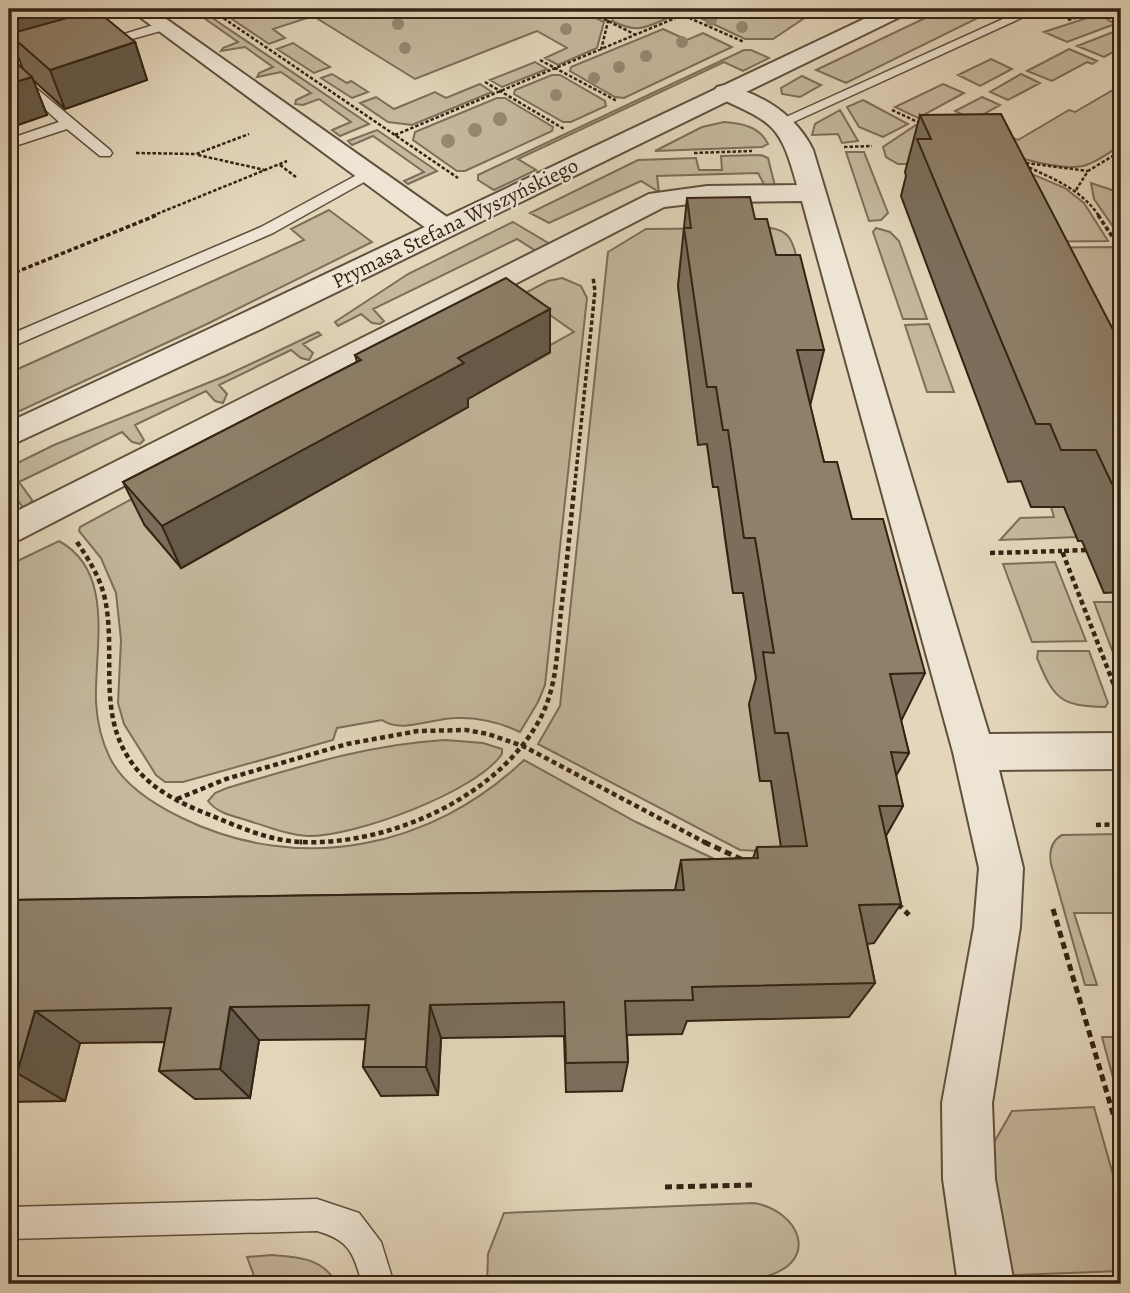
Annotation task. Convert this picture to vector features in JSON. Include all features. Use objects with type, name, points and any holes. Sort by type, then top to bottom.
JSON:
[{"type":"street","points":[[139,9],[444,228]]},
{"type":"street","name":"Prymasa Stefana Wyszyńskiego","points":[[9,435],[901,9]]},
{"type":"street","points":[[725,92],[760,108],[782,122],[793,133],[974,752],[1001,869],[997,927],[967,1103],[970,1179],[986,1284]]},
{"type":"street","points":[[9,530],[658,200],[707,194],[811,192]]},
{"type":"street","points":[[974,752],[1121,751]]},
{"type":"lane","points":[[782,122],[1035,9]]},
{"type":"lane","points":[[90,46],[163,26]]},
{"type":"lane","points":[[13,68],[69,123],[105,153]]},
{"type":"lane","points":[[9,144],[69,123]]},
{"type":"lane","points":[[9,342],[267,230],[368,174]]},
{"type":"lane","points":[[9,1223],[317,1215],[348,1224],[370,1253],[378,1284]]},
{"type":"path","points":[[210,9],[498,202]]},
{"type":"path","points":[[584,9],[637,35]]},
{"type":"path","points":[[601,50],[611,9]]},
{"type":"path","points":[[669,9],[748,44],[737,49]]},
{"type":"path","points":[[396,135],[697,9]]},
{"type":"path","points":[[1097,9],[1121,23]]},
{"type":"path","points":[[540,60],[621,104],[610,109]]},
{"type":"path","points":[[485,82],[565,130],[554,135]]},
{"type":"path","points":[[918,122],[929,128]]},
{"type":"path","points":[[9,275],[378,124]]},
{"type":"path","points":[[196,154],[257,131]]},
{"type":"path","points":[[1076,190],[1088,171],[1121,151]]},
{"type":"path","points":[[105,153],[196,154],[265,170]]},
{"type":"path","points":[[1088,171],[1017,162],[1076,190],[1088,200],[1121,250]]},
{"type":"path","points":[[70,536],[95,569],[107,603],[110,626],[108,702],[114,730],[127,758],[148,784],[234,826],[270,837],[301,842],[335,841],[410,822],[440,807],[494,775],[523,746],[547,706],[553,690],[594,291],[591,264],[585,255],[568,246]]},
{"type":"path","points":[[990,553],[1086,550]]},
{"type":"path","points":[[1062,551],[1121,704]]},
{"type":"path","points":[[176,800],[203,786],[373,738],[442,730],[469,730],[493,734],[523,746],[710,845],[753,862]]},
{"type":"path","points":[[1096,825],[1121,824]]},
{"type":"path","points":[[892,898],[909,915]]},
{"type":"path","points":[[1052,907],[1121,1141]]},
{"type":"path","points":[[665,1187],[752,1185]]},
{"type":"shaded area","points":[[167,9],[199,9],[369,124],[340,136],[332,130],[351,122],[319,99],[303,105],[295,104],[296,100],[311,93],[281,72],[257,77],[259,73],[273,67],[245,47],[221,51],[238,42],[194,11],[174,17]]},
{"type":"shaded area","points":[[217,9],[579,9],[604,22],[597,48],[558,65],[545,58],[567,48],[537,31],[415,79],[313,16],[273,29],[285,38],[269,44]]},
{"type":"shaded area","points":[[615,9],[652,9],[670,17],[647,27],[635,28],[612,21]]},
{"type":"shaded area","points":[[703,9],[815,11],[773,39],[745,39],[696,16],[695,13]]},
{"type":"shaded area","points":[[944,9],[989,9],[980,13],[980,17],[846,83],[816,70]]},
{"type":"shaded area","points":[[1099,14],[1115,24],[1067,42],[1044,32]]},
{"type":"shaded area","points":[[663,29],[687,40],[703,33],[732,47],[624,98],[615,97],[570,71],[571,67]]},
{"type":"shaded area","points":[[1121,29],[1121,48],[1104,57],[1077,46]]},
{"type":"shaded area","points":[[293,43],[330,67],[314,73],[277,49]]},
{"type":"shaded area","points":[[1069,49],[1097,61],[1092,64],[1087,62],[1052,81],[1027,71]]},
{"type":"shaded area","points":[[744,50],[751,50],[769,58],[743,71],[724,62],[518,159],[536,170],[494,190],[478,180],[478,175]]},
{"type":"shaded area","points":[[991,59],[1012,69],[980,86],[958,75]]},
{"type":"shaded area","points":[[535,62],[547,69],[502,87],[490,80]]},
{"type":"shaded area","points":[[332,74],[347,83],[351,81],[368,92],[352,98],[321,78]]},
{"type":"shaded area","points":[[1021,74],[1040,83],[1008,100],[990,92]]},
{"type":"shaded area","points":[[552,75],[560,75],[605,101],[606,106],[571,122],[563,122],[514,94],[515,90]]},
{"type":"shaded area","points":[[802,76],[821,85],[800,97],[782,94],[781,88]]},
{"type":"shaded area","points":[[480,84],[492,92],[412,125],[388,122],[360,103],[376,97],[394,109],[435,92],[446,98]]},
{"type":"shaded area","points":[[943,84],[964,93],[918,118],[895,107]]},
{"type":"shaded area","points":[[1113,90],[1121,91],[1121,145],[1088,165],[1056,166],[967,142],[991,128],[1018,140],[1069,110],[1075,112]]},
{"type":"shaded area","points":[[982,97],[1000,105],[973,120],[955,111]]},
{"type":"shaded area","points":[[497,98],[505,98],[553,127],[552,131],[465,171],[457,171],[413,140],[415,132]]},
{"type":"shaded area","points":[[863,100],[908,124],[883,137],[859,127],[847,107]]},
{"type":"shaded area","points":[[840,110],[858,141],[842,143],[838,134],[812,135],[815,124]]},
{"type":"shaded area","points":[[724,122],[750,127],[765,138],[768,144],[762,147],[655,151],[702,127]]},
{"type":"shaded area","points":[[916,125],[1065,188],[1084,203],[1108,241],[1015,242],[915,164],[898,164],[886,157],[883,147]]},
{"type":"shaded area","points":[[377,130],[437,171],[408,184],[404,181],[424,172],[373,136],[352,145],[348,141]]},
{"type":"shaded area","points":[[846,152],[864,152],[888,213],[881,220],[869,221]]},
{"type":"shaded area","points":[[761,155],[768,158],[775,186],[765,186],[758,173],[657,176],[659,192],[641,181],[549,223],[530,213],[638,160],[696,158],[699,170],[722,170],[721,156]]},
{"type":"shaded area","points":[[1091,183],[1121,193],[1121,238],[1094,199]]},
{"type":"shaded area","points":[[329,210],[372,242],[207,324],[9,416],[9,373],[304,240],[291,229]]},
{"type":"shaded area","points":[[513,222],[550,244],[536,251],[517,239],[373,309],[384,321],[380,324],[372,323],[361,314],[338,326],[335,322],[408,274]]},
{"type":"shaded area","points":[[771,228],[782,231],[788,237],[796,255],[681,256],[678,287],[683,325],[690,325],[692,397],[698,444],[707,444],[713,487],[726,487],[724,533],[733,593],[743,593],[760,705],[749,705],[760,781],[771,781],[782,852],[740,850],[538,744],[560,706],[608,252],[646,229]]},
{"type":"shaded area","points":[[876,228],[890,232],[899,241],[927,319],[903,319],[873,232]]},
{"type":"shaded area","points":[[1112,247],[1121,261],[1121,354],[1017,248]]},
{"type":"shaded area","points":[[562,278],[581,286],[587,298],[545,685],[520,732],[473,718],[447,719],[408,726],[382,720],[337,728],[333,740],[183,782],[165,782],[156,775],[124,724],[118,703],[121,640],[116,593],[101,558],[79,531],[80,527],[165,481],[144,525],[182,568],[468,407],[462,402],[550,353],[545,348],[574,332],[533,303],[491,311],[548,281]]},
{"type":"shaded area","points":[[929,324],[954,392],[927,392],[905,325]]},
{"type":"shaded area","points":[[318,332],[321,335],[303,344],[313,353],[309,360],[301,358],[291,350],[219,385],[227,394],[223,403],[215,401],[206,391],[135,425],[144,440],[140,444],[132,442],[122,432],[19,482],[32,500],[24,509],[9,488],[9,467],[54,445],[225,376]]},
{"type":"shaded area","points":[[1064,506],[1077,537],[1000,540],[1020,518],[1054,517],[1051,507]]},
{"type":"shaded area","points":[[59,541],[77,555],[89,572],[95,592],[98,614],[97,709],[100,731],[107,751],[116,768],[132,786],[172,813],[226,836],[272,846],[317,848],[362,844],[406,832],[448,815],[487,790],[524,760],[636,822],[740,871],[743,900],[9,941],[9,565]]},
{"type":"shaded area","points":[[1055,562],[1086,641],[1032,642],[1003,564]]},
{"type":"shaded area","points":[[1094,602],[1121,602],[1121,674]]},
{"type":"shaded area","points":[[1038,651],[1089,651],[1108,703],[1105,707],[1078,705],[1060,698],[1048,683],[1037,658]]},
{"type":"shaded area","points":[[445,740],[483,743],[502,749],[502,754],[467,783],[441,797],[383,821],[354,829],[308,836],[292,834],[226,814],[208,801],[215,793],[227,788],[334,758],[389,746]]},
{"type":"shaded area","points":[[1121,834],[1121,913],[1074,913],[1097,985],[1085,985],[1050,855],[1055,840],[1062,835]]},
{"type":"shaded area","points":[[1102,1037],[1115,1037],[1121,1056],[1121,1107]]},
{"type":"shaded area","points":[[1094,1107],[1121,1203],[1121,1271],[1013,1275],[997,1205],[993,1144],[1012,1111]]},
{"type":"shaded area","points":[[754,1203],[783,1216],[798,1237],[794,1259],[784,1269],[767,1276],[609,1284],[487,1284],[488,1254],[504,1213]]},
{"type":"shaded area","points":[[272,1255],[309,1260],[325,1269],[337,1284],[257,1284],[247,1257]]},
{"type":"building","points":[[9,9],[54,9],[9,21]]},
{"type":"building","points":[[96,10],[135,42],[50,70],[9,34]]},
{"type":"building","points":[[9,56],[32,77],[9,84]]},
{"type":"building","points":[[1001,114],[1121,345],[1121,495],[1116,484],[1112,484],[1096,450],[1061,450],[1050,424],[1036,424],[917,139],[931,139],[920,115]]},
{"type":"building","points":[[750,197],[755,219],[767,219],[776,255],[800,255],[824,350],[797,350],[824,462],[837,462],[852,519],[883,519],[925,673],[890,674],[909,753],[891,752],[903,806],[879,806],[901,904],[859,905],[875,983],[692,987],[693,1000],[625,1001],[628,1062],[566,1063],[564,1002],[430,1005],[426,1067],[363,1067],[369,1005],[230,1007],[220,1069],[159,1071],[171,1008],[35,1011],[17,1073],[9,1073],[9,900],[684,890],[681,860],[758,858],[757,847],[807,846],[788,733],[775,733],[763,652],[774,653],[755,538],[744,538],[728,430],[723,430],[716,387],[707,387],[684,228],[691,228],[687,198]]},
{"type":"building","points":[[506,278],[550,309],[458,358],[464,363],[162,526],[123,482],[361,360],[355,355]]}]
